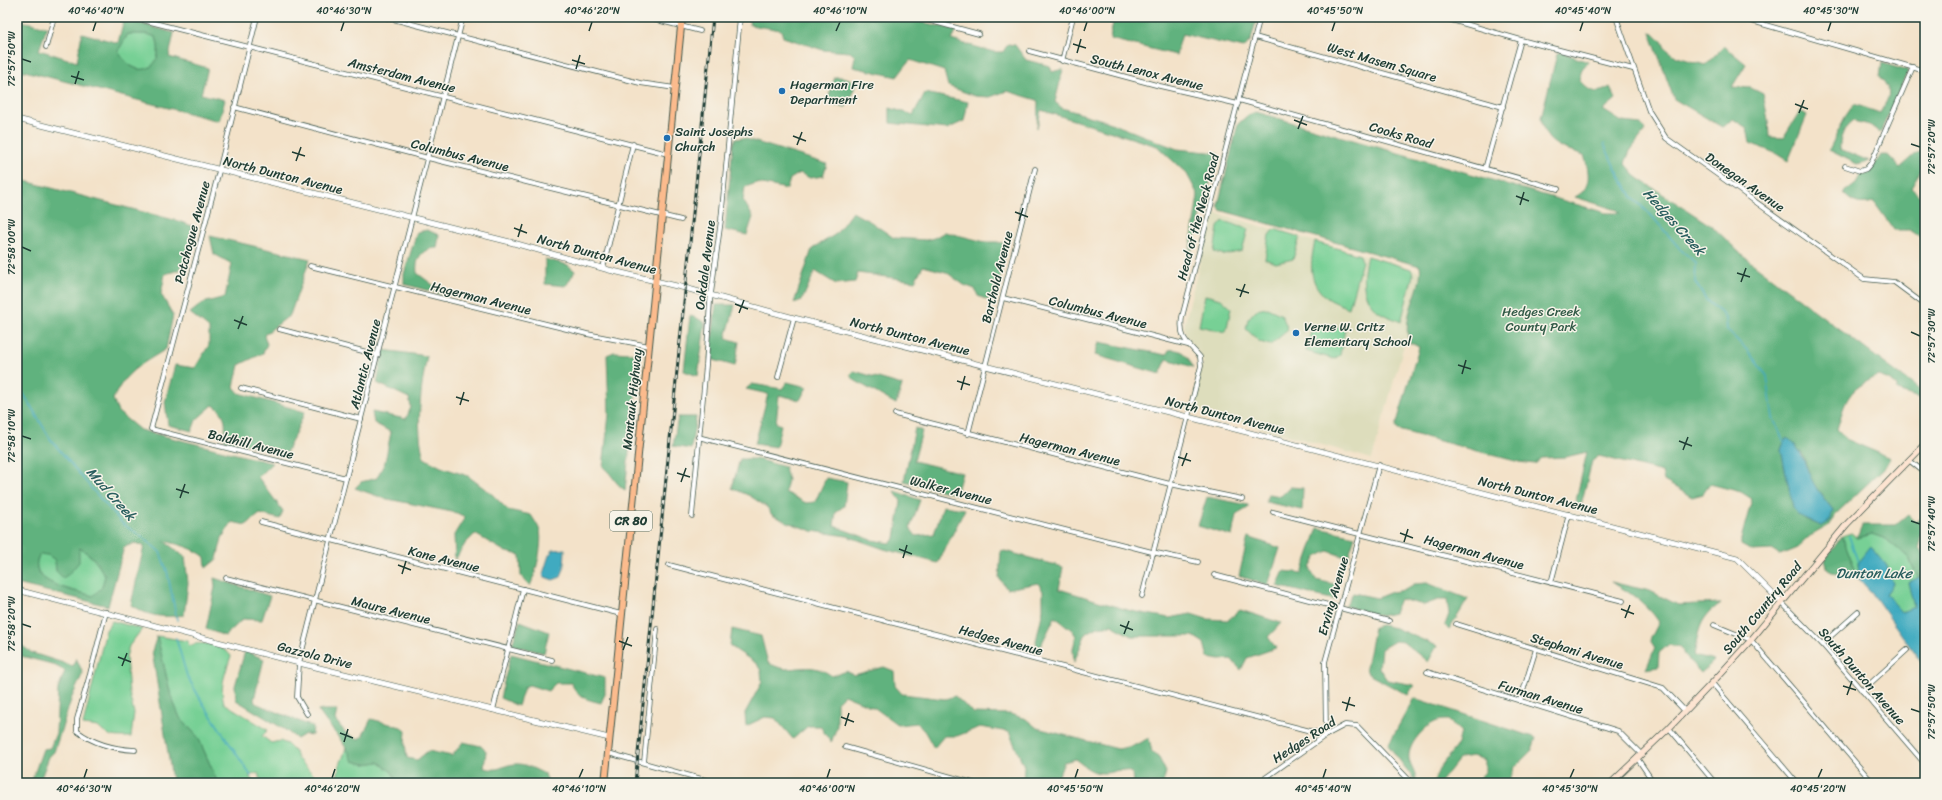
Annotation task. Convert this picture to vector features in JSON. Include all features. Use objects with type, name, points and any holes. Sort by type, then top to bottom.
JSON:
[{"type":"main road","name":"Montauk Highway","points":[[605,783],[682,17]]},
{"type":"main road","name":"South Country Road","points":[[1611,783],[1669,728],[1712,683],[1751,640],[1847,524],[1925,444]]},
{"type":"street","points":[[46,47],[54,17]]},
{"type":"street","name":"Amsterdam Avenue","points":[[131,17],[668,154]]},
{"type":"street","name":"Patchogue Avenue","points":[[151,429],[219,171],[257,17]]},
{"type":"street","points":[[385,17],[640,83],[675,88]]},
{"type":"street","name":"Atlantic Avenue","points":[[307,714],[297,697],[299,663],[463,17]]},
{"type":"street","points":[[645,17],[700,31]]},
{"type":"street","name":"Oakdale Avenue","points":[[692,516],[711,295],[721,220],[740,17]]},
{"type":"street","points":[[916,17],[979,34]]},
{"type":"street","points":[[1062,61],[1074,17]]},
{"type":"street","name":"Head of the Neck Road","points":[[1142,596],[1152,552],[1201,366],[1200,357],[1182,337],[1182,317],[1260,17]]},
{"type":"street","points":[[1441,17],[1521,40],[1633,69]]},
{"type":"street","name":"Donegan Avenue","points":[[1616,17],[1649,111],[1666,138],[1864,279],[1894,282],[1925,305]]},
{"type":"street","points":[[1738,17],[1925,71]]},
{"type":"street","name":"West Masem Square","points":[[1255,37],[1503,107]]},
{"type":"street","points":[[1485,169],[1521,40]]},
{"type":"street","name":"South Lenox Avenue","points":[[1029,51],[1062,61],[1238,102]]},
{"type":"street","points":[[1845,166],[1860,171],[1866,169],[1871,163],[1913,67]]},
{"type":"street","name":"Cooks Road","points":[[1238,102],[1558,189]]},
{"type":"street","name":"Columbus Avenue","points":[[234,107],[428,158],[681,220]]},
{"type":"street","name":"North Dunton Avenue","points":[[17,119],[219,171],[531,248],[794,318],[1379,465],[1738,558],[1782,603]]},
{"type":"street","points":[[603,268],[633,144]]},
{"type":"street","name":"Barthold Avenue","points":[[968,434],[1035,169]]},
{"type":"street","name":"Hagerman Avenue","points":[[310,266],[587,334],[649,346]]},
{"type":"street","name":"Columbus Avenue","points":[[1003,298],[1188,345]]},
{"type":"street","points":[[778,377],[794,318]]},
{"type":"street","points":[[279,329],[378,355]]},
{"type":"street","points":[[241,388],[361,419]]},
{"type":"street","name":"Hagerman Avenue","points":[[895,414],[968,434],[1170,484],[1242,499]]},
{"type":"street","name":"Baldhill Avenue","points":[[151,429],[346,478]]},
{"type":"street","name":"Walker Avenue","points":[[698,437],[1152,552],[1198,562]]},
{"type":"street","points":[[1909,460],[1925,473]]},
{"type":"street","name":"Erving Avenue","points":[[1326,735],[1325,662],[1379,465]]},
{"type":"street","name":"Hagerman Avenue","points":[[1273,512],[1623,601]]},
{"type":"street","points":[[1551,583],[1569,514]]},
{"type":"street","name":"Kane Avenue","points":[[261,522],[622,614]]},
{"type":"street","name":"Hedges Avenue","points":[[670,565],[1326,735]]},
{"type":"street","points":[[1214,575],[1389,620]]},
{"type":"street","name":"Maure Avenue","points":[[226,578],[552,660]]},
{"type":"street","points":[[493,710],[507,648],[523,589]]},
{"type":"street","name":"Gazzola Drive","points":[[17,590],[299,663],[609,738]]},
{"type":"street","name":"South Dunton Avenue","points":[[1782,603],[1822,644],[1925,764]]},
{"type":"street","points":[[106,612],[77,719],[77,731],[85,738],[105,746],[117,749],[135,750]]},
{"type":"street","points":[[1822,644],[1858,612]]},
{"type":"street","name":"Stephani Avenue","points":[[1456,624],[1663,688],[1685,711]]},
{"type":"street","points":[[1714,625],[1751,640],[1873,783]]},
{"type":"street","points":[[644,762],[657,629]]},
{"type":"street","points":[[1520,701],[1536,649]]},
{"type":"street","points":[[1862,691],[1907,650]]},
{"type":"street","name":"Furman Avenue","points":[[1427,672],[1618,731],[1639,756],[1654,783]]},
{"type":"street","points":[[1712,683],[1797,783]]},
{"type":"street","name":"Hedges Road","points":[[1258,783],[1326,735],[1345,725],[1357,726],[1412,783]]},
{"type":"street","points":[[1669,728],[1715,783]]},
{"type":"street","points":[[845,747],[973,783]]},
{"type":"street","points":[[608,753],[716,783]]},
{"type":"shaded area","name":"Verne W. Critz Elementary School","points":[[1212,212],[1424,273],[1372,459],[1192,408],[1203,361],[1200,354],[1186,336],[1184,326]]},
{"type":"green space","points":[[748,17],[899,17],[957,30],[951,40],[994,52],[1003,52],[1008,44],[1015,45],[1026,60],[1050,66],[1052,72],[1063,69],[1055,102],[1062,108],[1106,121],[1177,149],[1218,153],[1188,263],[1198,195],[1187,174],[1157,146],[1041,110],[1037,129],[1037,100],[1007,91],[990,97],[975,96],[948,86],[944,71],[910,60],[897,77],[853,67],[855,56],[850,52],[823,50],[783,37],[781,30],[750,25]]},
{"type":"green space","points":[[1114,17],[1257,17],[1251,40],[1244,48],[1182,34],[1176,55],[1110,39]]},
{"type":"green space","points":[[124,19],[174,33],[169,57],[208,68],[201,94],[225,100],[219,121],[17,69],[17,20],[47,27],[39,50],[77,62],[82,33],[118,43]],"holes":[[[128,34],[147,34],[156,37],[158,48],[157,58],[148,68],[140,69],[133,67],[125,61],[118,51]]]},
{"type":"green space","points":[[1650,32],[1654,33],[1662,41],[1665,48],[1677,57],[1705,65],[1724,46],[1746,64],[1732,87],[1751,88],[1763,94],[1768,120],[1769,137],[1783,138],[1800,111],[1807,115],[1788,161],[1775,153],[1750,143],[1747,128],[1733,119],[1722,127],[1674,99]]},
{"type":"green space","points":[[128,34],[147,34],[156,37],[158,48],[157,58],[154,64],[148,68],[141,69],[133,67],[125,61],[118,51]]},
{"type":"green space","name":"Hedges Creek County Park","points":[[1561,52],[1588,62],[1582,69],[1579,80],[1586,87],[1596,92],[1610,87],[1616,99],[1603,110],[1622,122],[1641,124],[1645,131],[1630,151],[1625,163],[1638,178],[1713,227],[1744,257],[1925,394],[1925,402],[1919,398],[1897,391],[1897,386],[1890,380],[1878,376],[1860,386],[1849,396],[1837,429],[1846,439],[1890,458],[1885,467],[1838,512],[1828,526],[1810,536],[1797,548],[1780,555],[1773,550],[1752,551],[1741,545],[1741,539],[1752,499],[1741,492],[1710,484],[1703,494],[1692,497],[1664,481],[1662,472],[1599,456],[1592,461],[1581,505],[1575,505],[1587,452],[1565,457],[1542,458],[1535,464],[1519,462],[1398,430],[1396,426],[1419,347],[1409,342],[1407,331],[1410,310],[1419,284],[1420,266],[1220,210],[1218,205],[1238,124],[1248,115],[1256,112],[1606,213],[1620,213],[1617,210],[1575,197],[1585,189],[1587,184],[1588,173],[1584,155],[1555,144],[1550,140],[1543,127],[1541,118],[1557,54]],"holes":[[[1786,437],[1803,455],[1812,482],[1833,510],[1821,526],[1805,519],[1793,507],[1781,450]]]},
{"type":"green space","points":[[1882,63],[1908,71],[1880,133],[1870,125],[1853,121],[1845,130],[1840,141],[1840,149],[1869,161],[1857,164],[1829,150],[1845,117],[1854,104],[1880,113],[1889,94],[1887,87],[1880,76]]},
{"type":"green space","points":[[835,77],[844,77],[849,79],[855,85],[852,96],[846,107],[832,104],[828,99]]},
{"type":"green space","points":[[925,93],[968,102],[964,121],[947,129],[890,123],[890,108],[913,115]]},
{"type":"green space","points":[[743,138],[827,164],[823,176],[810,178],[800,173],[790,179],[787,189],[757,183],[745,187],[743,200],[753,217],[747,235],[725,230],[733,145],[735,139]]},
{"type":"green space","points":[[1925,151],[1925,170],[1921,170],[1911,188],[1925,201],[1925,240],[1910,230],[1894,230],[1874,202],[1857,203],[1843,193],[1856,183],[1860,176],[1869,173],[1881,155],[1889,156],[1900,168],[1917,153]]},
{"type":"green space","points":[[17,179],[178,221],[195,227],[188,258],[179,270],[165,274],[161,294],[173,315],[166,349],[141,364],[129,374],[113,399],[118,412],[140,430],[272,463],[258,477],[283,511],[280,519],[260,514],[246,525],[232,522],[222,538],[217,559],[206,568],[205,557],[201,554],[186,547],[164,541],[185,557],[188,583],[184,615],[157,616],[144,612],[131,605],[144,546],[135,543],[124,547],[108,606],[17,584]],"holes":[[[79,548],[88,553],[100,567],[105,576],[102,587],[93,596],[53,584],[38,572],[37,564],[40,554],[48,555],[55,560],[56,571],[63,578],[69,574],[79,562]]]},
{"type":"green space","points":[[852,212],[871,222],[894,238],[926,240],[934,238],[945,232],[985,242],[1007,244],[996,298],[988,300],[978,296],[975,289],[964,285],[946,272],[923,266],[915,281],[858,273],[855,282],[836,284],[815,271],[802,300],[794,303],[812,249],[836,234]]},
{"type":"green space","points":[[1223,221],[1248,229],[1242,251],[1225,255],[1214,252],[1218,227]]},
{"type":"green space","points":[[1274,229],[1300,237],[1293,259],[1276,263],[1265,259],[1269,235]]},
{"type":"green space","points":[[427,230],[439,235],[437,248],[427,250],[421,255],[417,263],[417,273],[441,291],[441,294],[404,284],[404,274],[417,232]]},
{"type":"green space","points":[[210,236],[310,259],[290,315],[264,335],[267,344],[263,353],[239,365],[234,387],[239,393],[305,412],[286,453],[225,440],[225,420],[221,412],[213,405],[196,420],[192,431],[168,425],[165,402],[175,365],[195,368],[209,345],[209,328],[190,313],[203,303],[225,297],[232,264],[214,254]]},
{"type":"green space","points":[[1315,242],[1360,255],[1362,261],[1349,308],[1328,299],[1316,285],[1312,272],[1312,257]]},
{"type":"green space","points":[[1367,256],[1411,269],[1413,275],[1401,322],[1380,313],[1368,299],[1364,286],[1364,271]]},
{"type":"green space","points":[[545,259],[568,265],[575,271],[566,286],[545,284]]},
{"type":"green space","points":[[1205,295],[1221,299],[1231,308],[1226,332],[1199,326]]},
{"type":"green space","points":[[716,305],[735,305],[726,338],[739,342],[735,366],[710,359]]},
{"type":"green space","points":[[1267,308],[1282,315],[1288,330],[1270,345],[1260,342],[1246,329],[1248,319],[1256,310]]},
{"type":"green space","points":[[690,316],[705,323],[698,376],[684,371]]},
{"type":"green space","points":[[1318,325],[1332,325],[1345,329],[1340,355],[1334,359],[1306,351],[1311,331]]},
{"type":"green space","points":[[1099,342],[1166,355],[1169,350],[1178,350],[1187,356],[1193,367],[1167,359],[1160,374],[1095,355]]},
{"type":"green space","points":[[383,350],[427,356],[421,394],[419,420],[421,446],[424,458],[441,467],[468,476],[493,495],[508,510],[531,515],[536,523],[540,531],[541,543],[537,567],[530,586],[521,576],[520,555],[506,552],[475,534],[465,544],[455,560],[454,535],[465,517],[457,513],[383,498],[355,488],[361,482],[377,478],[385,462],[391,432],[374,423],[372,412],[406,419],[411,407],[409,398],[377,383]]},
{"type":"green space","points":[[614,352],[631,353],[639,359],[625,490],[618,485],[610,473],[603,467],[609,414],[607,355]]},
{"type":"green space","points":[[854,371],[902,385],[896,404],[854,380],[850,375]]},
{"type":"green space","points":[[787,382],[807,387],[800,400],[779,395],[776,423],[781,425],[776,447],[755,444],[768,394],[746,389],[752,384],[782,389]]},
{"type":"green space","points":[[678,417],[696,417],[691,449],[673,446]]},
{"type":"green space","points":[[915,428],[922,431],[914,461],[962,473],[956,494],[904,481]]},
{"type":"green space","points":[[740,459],[756,459],[785,467],[788,480],[785,492],[806,503],[815,502],[826,478],[847,482],[844,506],[836,512],[834,526],[872,540],[890,543],[895,538],[901,501],[894,491],[920,500],[910,528],[916,536],[934,534],[943,506],[965,509],[938,563],[884,549],[847,536],[812,531],[772,515],[767,507],[750,496],[732,488]]},
{"type":"green space","points":[[1290,487],[1303,488],[1302,510],[1266,502],[1268,494],[1281,496]]},
{"type":"green space","points":[[1207,497],[1248,505],[1248,508],[1236,515],[1232,536],[1198,526]]},
{"type":"green space","points":[[1908,515],[1915,522],[1925,517],[1925,528],[1920,537],[1920,549],[1925,555],[1925,575],[1918,578],[1909,558],[1886,539],[1872,534],[1857,538],[1862,525],[1896,525]]},
{"type":"green space","points":[[1318,528],[1355,536],[1348,558],[1328,551],[1316,557],[1310,568],[1316,580],[1338,585],[1335,600],[1277,586],[1284,571],[1302,573]]},
{"type":"green space","points":[[1851,533],[1858,538],[1872,534],[1886,539],[1909,558],[1918,578],[1908,582],[1914,607],[1902,612],[1886,594],[1893,584],[1887,566],[1871,547],[1858,562],[1859,579],[1842,536]]},
{"type":"green space","points":[[1842,536],[1859,579],[1847,572],[1836,574],[1828,570],[1825,560]]},
{"type":"green space","points":[[1248,537],[1280,548],[1268,585],[1239,576]]},
{"type":"green space","points":[[78,548],[91,556],[105,576],[102,587],[93,596],[53,584],[38,572],[37,564],[40,554],[48,555],[55,560],[56,571]]},
{"type":"green space","points":[[1001,550],[1063,567],[1059,589],[1131,611],[1169,618],[1191,614],[1207,619],[1228,620],[1240,610],[1281,623],[1268,637],[1276,648],[1247,658],[1241,670],[1231,659],[1220,660],[1208,658],[1204,643],[1193,636],[1131,636],[1112,625],[1097,627],[1086,633],[1074,662],[1073,649],[1076,636],[1072,630],[1055,617],[1038,651],[1036,641],[1043,610],[1043,591],[1038,583],[1007,589],[999,578]]},
{"type":"green space","points":[[214,578],[270,596],[262,620],[243,619],[225,636],[206,629],[215,587]]},
{"type":"green space","points":[[1611,582],[1650,591],[1678,605],[1721,603],[1708,614],[1704,620],[1699,632],[1694,656],[1714,661],[1701,673],[1684,655],[1681,647],[1668,645],[1659,653],[1658,667],[1646,669],[1655,648],[1650,640],[1659,622],[1638,599]]},
{"type":"green space","points":[[1427,583],[1468,599],[1449,630],[1445,625],[1449,614],[1447,600],[1438,600],[1424,605],[1400,599],[1394,613],[1381,616],[1345,606],[1353,593],[1377,598],[1392,592],[1405,590],[1414,584]]},
{"type":"green space","points":[[112,621],[142,629],[129,646],[126,657],[129,693],[134,713],[131,737],[109,735],[98,727],[83,725],[106,630]]},
{"type":"green space","points":[[520,621],[549,632],[544,653],[512,645]]},
{"type":"green space","points":[[1381,625],[1395,628],[1437,646],[1428,662],[1403,642],[1395,641],[1381,649],[1379,668],[1387,680],[1414,685],[1408,695],[1368,674],[1366,668],[1374,627]]},
{"type":"green space","points":[[732,629],[761,636],[768,663],[782,668],[815,668],[832,676],[846,671],[854,675],[884,667],[894,671],[895,686],[902,694],[945,699],[955,696],[973,713],[1010,714],[1026,719],[1037,728],[1118,749],[1133,746],[1149,738],[1152,752],[1159,758],[1166,772],[1163,783],[1133,783],[1132,773],[1119,770],[1106,773],[1097,773],[1075,759],[1064,762],[1059,775],[1058,783],[1023,783],[1024,766],[1009,732],[980,727],[957,736],[944,736],[934,748],[925,732],[917,723],[898,725],[875,708],[844,695],[837,702],[837,726],[831,743],[820,726],[808,726],[793,739],[775,718],[765,717],[746,726],[745,713],[762,682],[761,671],[757,664],[730,646]]},
{"type":"green space","points":[[17,635],[21,645],[32,653],[73,666],[76,658],[83,673],[72,697],[54,752],[49,757],[39,783],[31,783],[43,749],[50,748],[56,733],[58,689],[65,671],[52,664],[17,655]]},
{"type":"green space","points":[[157,636],[188,641],[189,646],[200,643],[217,646],[227,652],[231,656],[225,673],[222,691],[224,703],[268,730],[262,736],[271,743],[280,741],[287,744],[295,752],[297,758],[322,783],[265,783],[260,779],[258,773],[249,776],[254,783],[217,783],[198,737],[180,718],[171,696]]},
{"type":"green space","points":[[157,636],[171,696],[180,718],[198,737],[217,783],[172,783],[152,651]]},
{"type":"green space","points":[[245,651],[264,659],[254,699],[255,703],[313,727],[312,735],[305,734],[297,739],[287,731],[236,700],[235,686]]},
{"type":"green space","points":[[511,654],[605,678],[605,694],[601,703],[580,695],[571,683],[556,683],[548,691],[529,685],[524,687],[518,706],[500,698]]},
{"type":"green space","points":[[1414,698],[1536,738],[1532,750],[1515,767],[1508,783],[1475,783],[1485,772],[1485,760],[1472,756],[1460,758],[1440,783],[1433,783],[1440,767],[1458,744],[1461,732],[1448,720],[1438,721],[1431,724],[1421,732],[1413,742],[1409,759],[1416,782],[1388,745]]},
{"type":"green space","points":[[318,710],[337,710],[335,720],[347,734],[357,739],[362,737],[371,719],[401,727],[406,731],[405,744],[407,758],[417,760],[428,751],[452,756],[463,742],[481,746],[486,751],[484,768],[498,769],[519,764],[545,774],[548,783],[398,783],[392,772],[379,762],[365,764],[353,761],[346,747]]},
{"type":"green space","points":[[346,746],[353,761],[365,764],[378,762],[392,772],[398,783],[338,783],[338,773]]},
{"type":"water","points":[[1786,437],[1792,441],[1800,452],[1815,486],[1833,510],[1830,521],[1821,526],[1798,515],[1793,507],[1781,450]]},
{"type":"water","name":"Dunton Lake","points":[[1871,546],[1887,566],[1893,584],[1886,594],[1902,612],[1914,607],[1908,582],[1925,575],[1925,668],[1872,593],[1859,579],[1858,562]]},
{"type":"water","points":[[565,549],[564,568],[561,577],[553,580],[545,577],[543,574],[549,555],[553,550]]},
{"type":"waterway","name":"Hedges Creek","points":[[1604,144],[1616,170],[1633,198],[1651,215],[1681,250],[1696,263],[1695,282],[1706,300],[1726,317],[1727,330],[1747,350],[1767,376],[1773,418],[1784,442]]},
{"type":"waterway","name":"Mud Creek","points":[[17,383],[51,440],[92,489],[123,524],[145,539],[160,552],[167,571],[177,620]]},
{"type":"waterway","name":"Hedges Creek","points":[[1849,536],[1858,562]]},
{"type":"waterway","name":"Mud Creek","points":[[176,638],[187,676],[204,705],[251,776]]},
{"type":"railway","points":[[635,783],[713,17]]},
{"type":"place","name":"Hagerman Fire Department","points":[[782,91]]},
{"type":"place","name":"Saint Josephs Church","points":[[667,138]]},
{"type":"place","name":"Verne W. Critz Elementary School","points":[[1296,333]]}]
